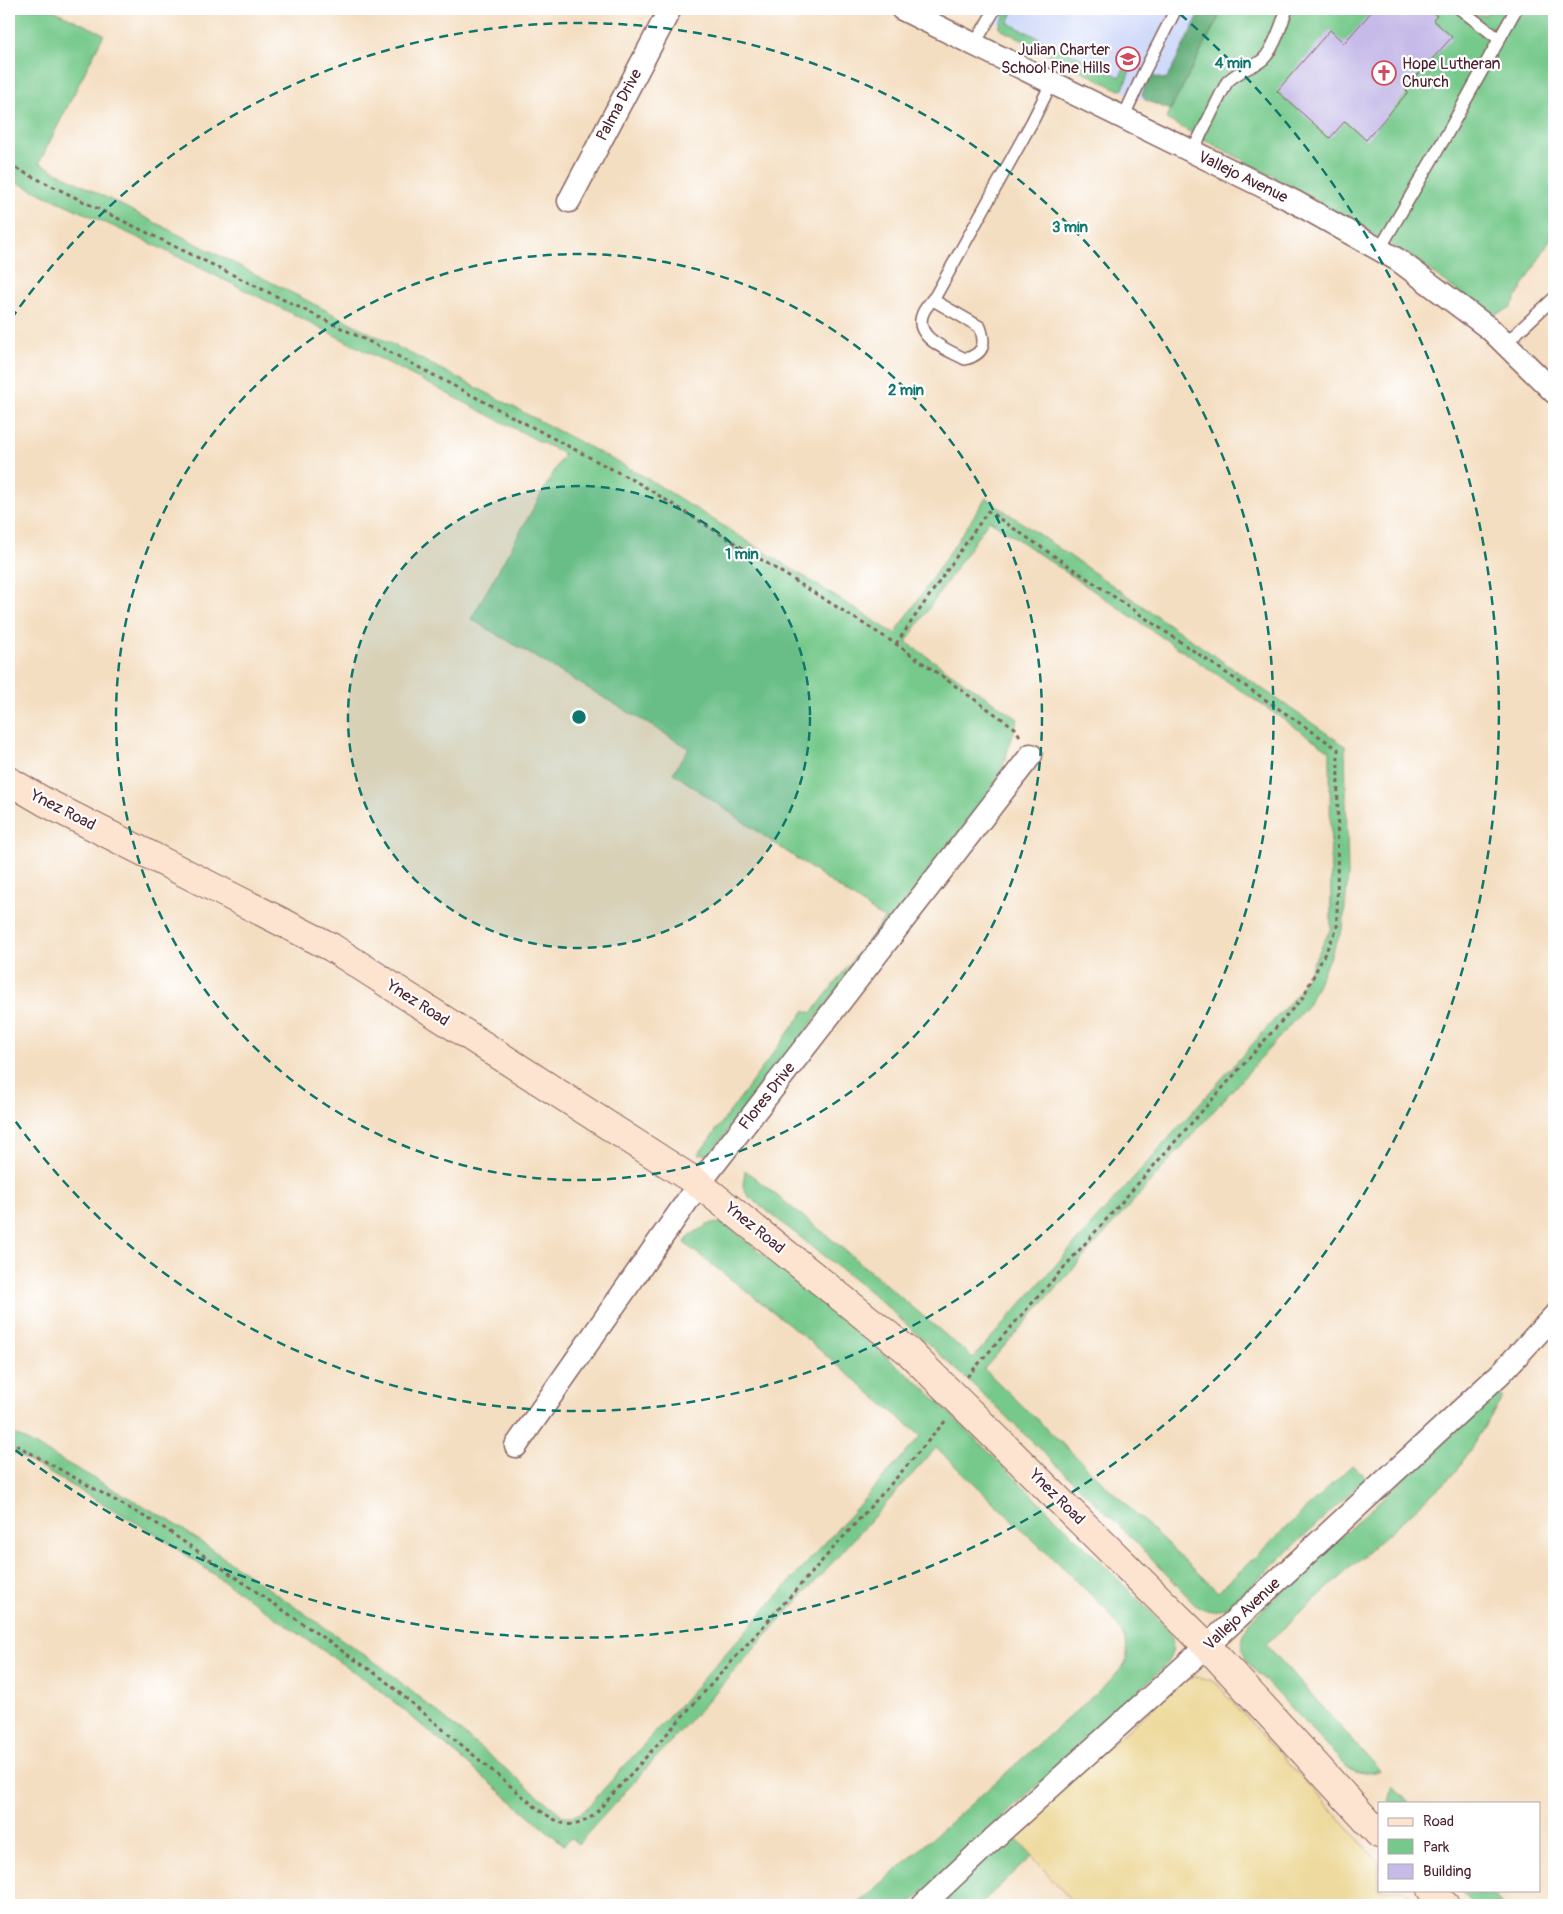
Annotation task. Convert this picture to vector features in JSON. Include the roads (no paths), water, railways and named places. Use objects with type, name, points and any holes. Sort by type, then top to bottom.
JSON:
[{"type":"main road","name":"Ynez Road","points":[[9,781],[45,802],[331,947],[699,1184],[908,1351],[1207,1646],[1378,1833]]},
{"type":"main road","points":[[1433,1892],[1445,1905]]},
{"type":"street","name":"Palma Drive","points":[[569,201],[670,9]]},
{"type":"street","name":"Vallejo Avenue","points":[[914,12],[974,44],[1295,202],[1398,260],[1490,329],[1552,384]]},
{"type":"street","name":"Flores Drive","points":[[516,1446],[699,1184],[1031,755]]},
{"type":"street","name":"Vallejo Avenue","points":[[923,1905],[993,1839],[1207,1646],[1501,1372],[1554,1316]]},
{"type":"lane","points":[[974,44],[995,9]]},
{"type":"lane","points":[[1123,118],[1176,9]]},
{"type":"lane","points":[[1192,152],[1227,82],[1236,74],[1262,61],[1270,50],[1287,9]]},
{"type":"lane","points":[[1460,9],[1499,39]]},
{"type":"lane","points":[[1379,250],[1447,134],[1516,9]]},
{"type":"lane","points":[[933,300],[980,327],[984,340],[976,356],[965,359],[929,339],[922,329],[924,312],[933,300],[1032,122],[1052,82]]},
{"type":"lane","points":[[1506,344],[1554,298]]},
{"type":"place","name":"Julian Charter School Pine Hills","points":[[1128,59]]},
{"type":"place","name":"Hope Lutheran Church","points":[[1384,73]]}]
